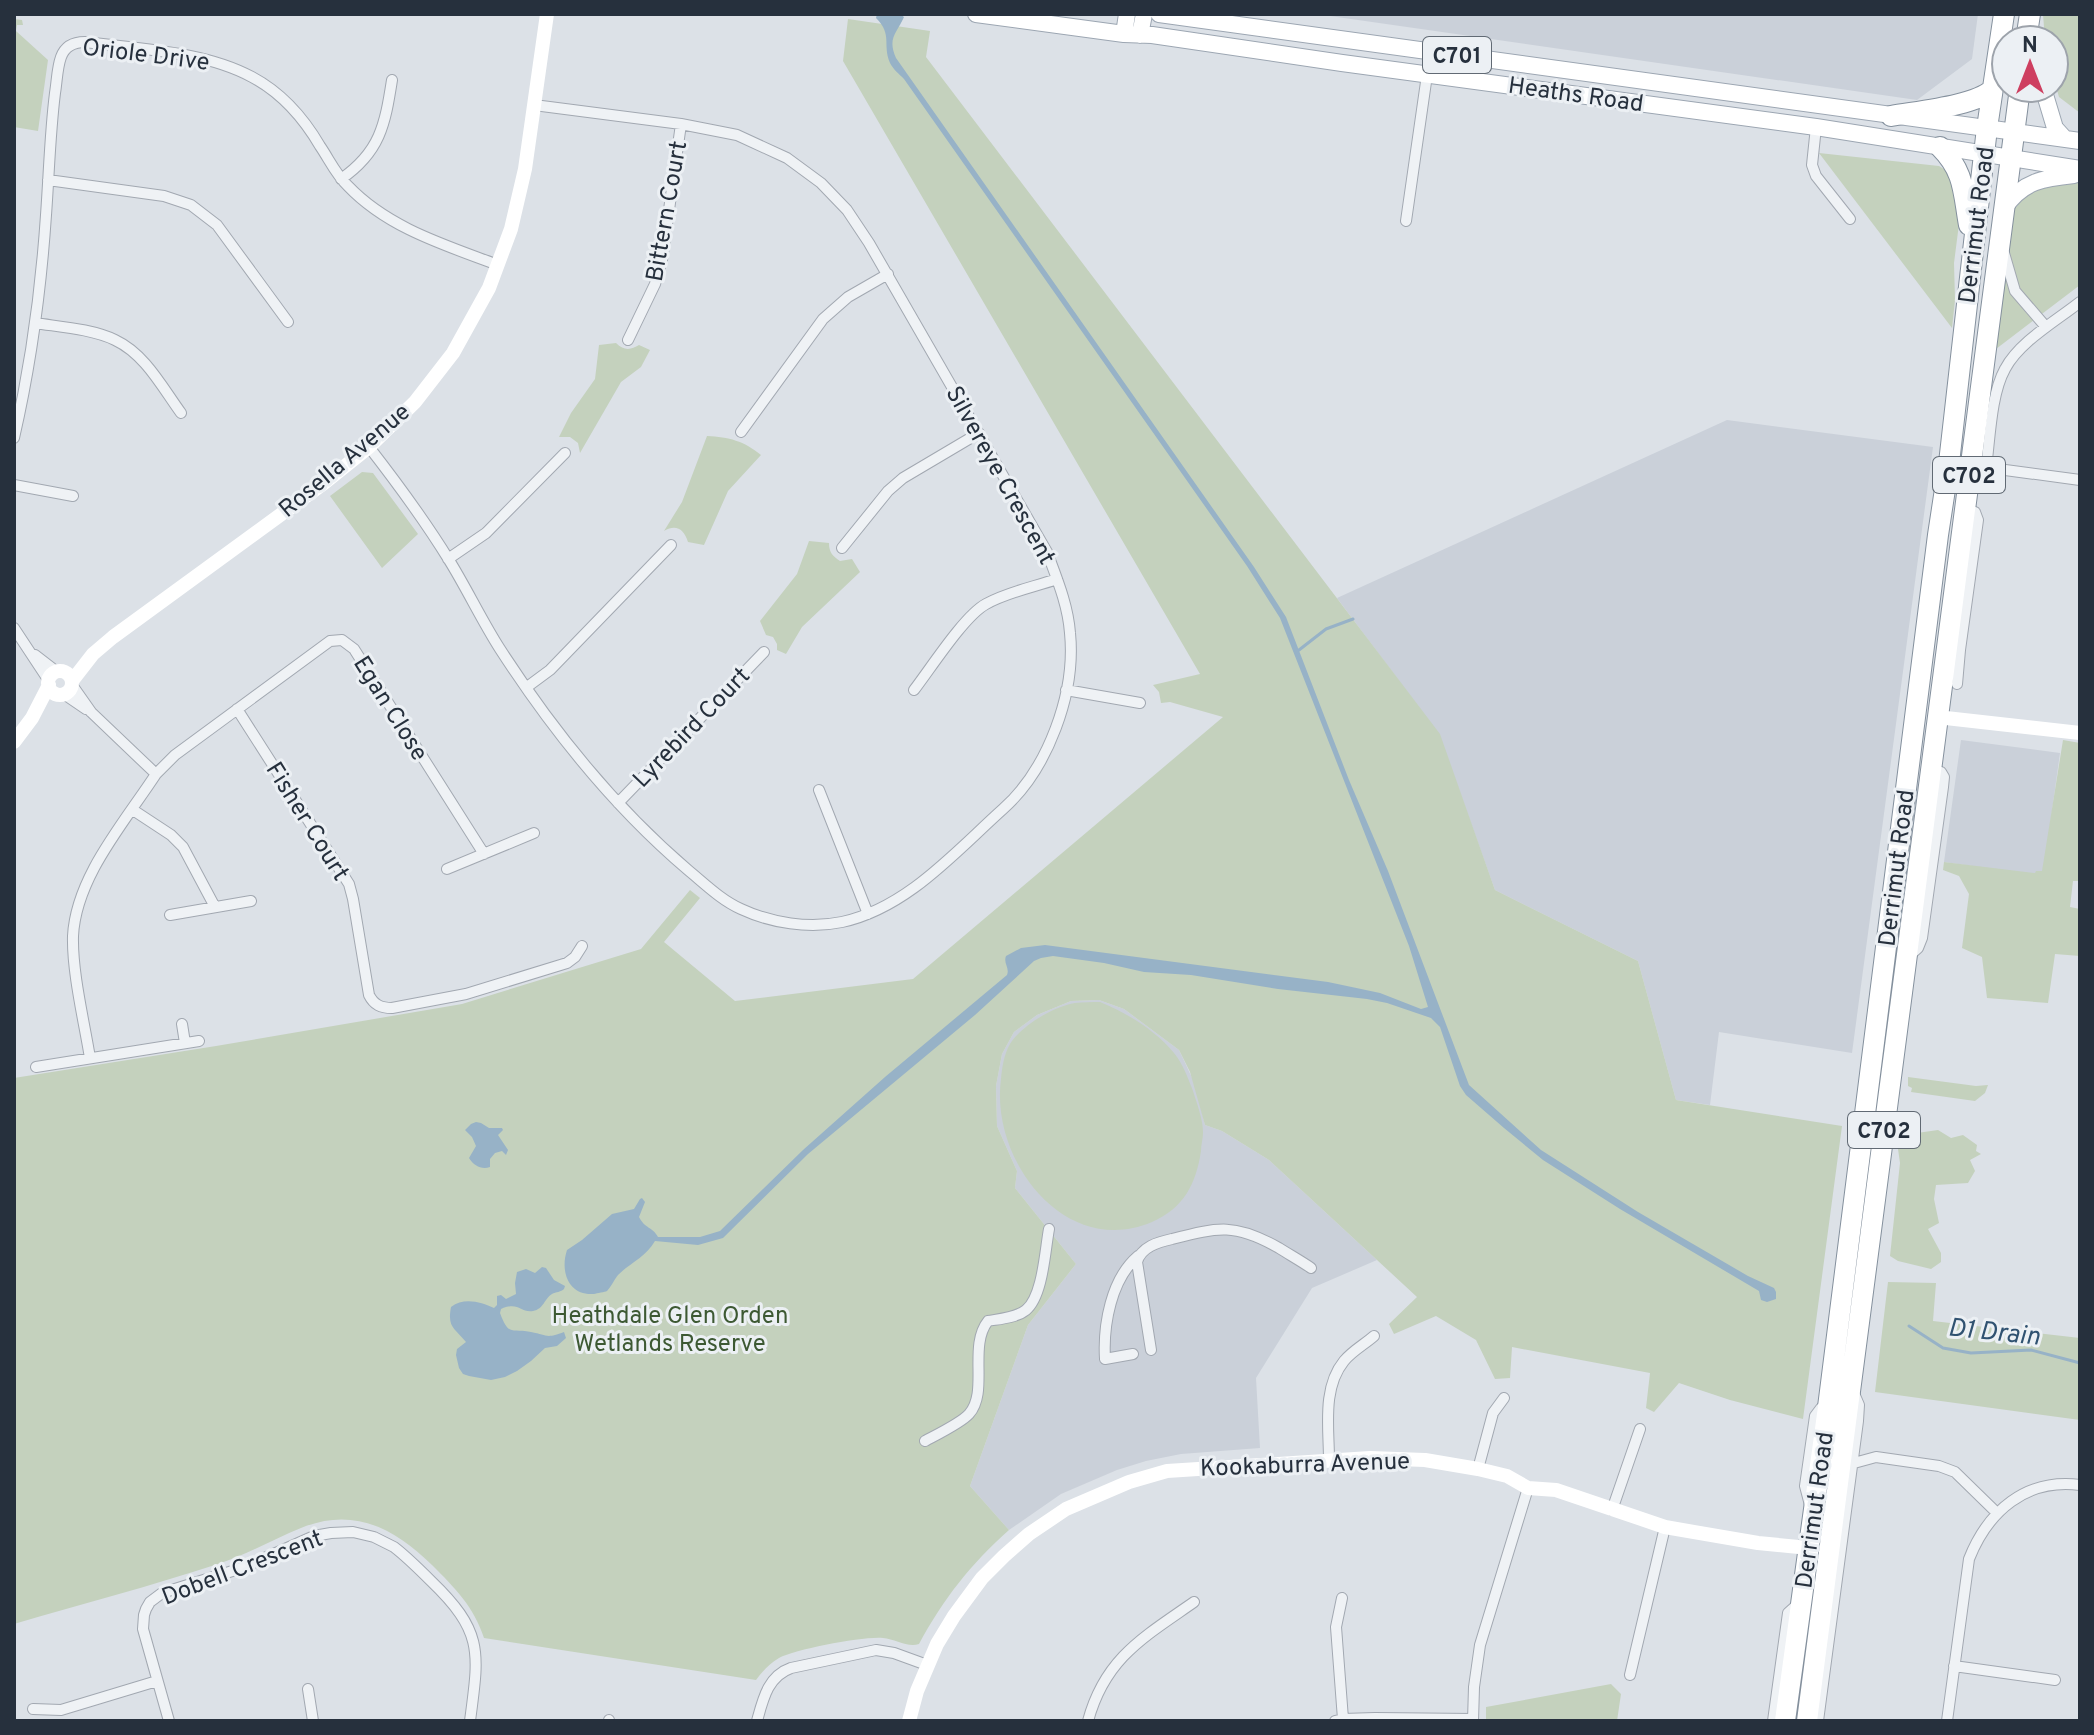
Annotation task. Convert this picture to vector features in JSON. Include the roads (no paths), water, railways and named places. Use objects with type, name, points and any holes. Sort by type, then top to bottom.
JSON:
[{"type":"highway","points":[[1891,116],[1965,102],[1990,91]]},
{"type":"highway","name":"Derrimut Road","points":[[1785,1721],[1802,1601],[1819,1550],[1813,1518],[1949,463],[1991,104]]},
{"type":"highway","name":"Derrimut Road","points":[[1807,1721],[1819,1550],[1851,1386],[1930,769],[1938,713],[1953,651],[1964,509],[1978,467],[2000,240],[2018,104]]},
{"type":"highway","points":[[1940,147],[1959,173],[1973,245]]},
{"type":"highway","points":[[1949,463],[1978,467]]},
{"type":"highway","points":[[1938,535],[1951,513],[1964,509]]},
{"type":"highway","points":[[1916,712],[1938,713]]},
{"type":"highway","points":[[1904,803],[1916,776],[1930,769]]},
{"type":"highway","points":[[1866,1103],[1887,1105]]},
{"type":"main road","name":"Heaths Road","points":[[983,14],[1816,127],[2080,172]]},
{"type":"main road","points":[[1127,14],[1132,34]]},
{"type":"main road","points":[[1132,34],[1144,14]]},
{"type":"main road","name":"Heaths Road","points":[[1159,14],[2073,140]]},
{"type":"main road","points":[[1427,75],[1435,53]]},
{"type":"main road","points":[[1781,100],[1809,112],[1815,119],[1816,127]]},
{"type":"main road","points":[[2048,104],[2055,128],[2073,140]]},
{"type":"main road","points":[[2004,208],[2013,195],[2029,185],[2080,172]]},
{"type":"street","name":"Rosella Avenue","points":[[14,742],[60,683],[113,637],[369,447],[415,402],[453,353],[479,308],[498,265],[518,204],[547,14]]},
{"type":"street","name":"Oriole Drive","points":[[14,438],[35,323],[53,109],[60,63],[66,49],[79,42],[202,58],[255,78],[279,95],[302,118],[341,179],[372,208],[399,225],[498,265]]},
{"type":"street","points":[[1406,221],[1427,75]]},
{"type":"street","points":[[341,179],[365,160],[378,141],[385,122],[392,80]]},
{"type":"street","name":"Silvereye Crescent","points":[[369,447],[414,507],[500,648],[566,743],[618,803],[672,857],[721,898],[740,909],[785,923],[814,925],[840,923],[886,906],[921,881],[1012,801],[1038,767],[1053,736],[1066,690],[1071,635],[1066,605],[1047,552],[888,274],[847,210],[804,169],[751,140],[681,124],[534,105]]},
{"type":"street","name":"Bittern Court","points":[[628,340],[655,284],[662,260],[681,124]]},
{"type":"street","points":[[1816,127],[1812,165],[1816,176],[1850,219]]},
{"type":"street","points":[[48,180],[164,196],[191,205],[210,218],[225,235],[288,322]]},
{"type":"street","points":[[2000,240],[2015,291],[2046,327]]},
{"type":"street","points":[[741,432],[823,319],[848,297],[888,274]]},
{"type":"street","points":[[2080,302],[2016,353],[2004,370],[1978,467],[2080,480]]},
{"type":"street","points":[[35,323],[104,336],[126,346],[143,361],[181,413]]},
{"type":"street","points":[[842,548],[888,491],[903,478],[979,433]]},
{"type":"street","points":[[448,559],[486,533],[565,453]]},
{"type":"street","points":[[14,485],[73,496]]},
{"type":"street","points":[[527,687],[550,670],[671,545]]},
{"type":"street","points":[[914,690],[973,613],[1011,593],[1057,579]]},
{"type":"street","points":[[14,628],[30,652],[60,683],[156,774]]},
{"type":"street","name":"Egan Close","points":[[90,1058],[73,936],[82,893],[91,872],[156,774],[175,755],[334,640],[346,641],[354,649],[484,854]]},
{"type":"street","points":[[1953,651],[1957,684]]},
{"type":"street","name":"Lyrebird Court","points":[[618,803],[764,652]]},
{"type":"street","points":[[1066,690],[1140,703]]},
{"type":"street","name":"Fisher Court","points":[[237,709],[349,884],[369,991],[375,1004],[392,1008],[466,994],[567,963],[582,946]]},
{"type":"street","points":[[1938,713],[1966,713],[2080,733]]},
{"type":"street","points":[[819,790],[868,914]]},
{"type":"street","points":[[133,810],[171,835],[183,847],[215,907]]},
{"type":"street","points":[[447,869],[534,833]]},
{"type":"street","points":[[170,915],[251,901]]},
{"type":"street","points":[[182,1024],[185,1043]]},
{"type":"street","points":[[36,1067],[199,1041]]},
{"type":"street","points":[[925,1441],[969,1415],[977,1393],[983,1327],[988,1321],[1014,1316],[1026,1310],[1040,1282],[1049,1229]]},
{"type":"street","points":[[1133,1354],[1105,1359],[1105,1333],[1117,1288],[1130,1263],[1144,1250],[1163,1241],[1202,1231],[1234,1230],[1257,1236],[1311,1268]]},
{"type":"street","points":[[1138,1256],[1137,1271],[1151,1350]]},
{"type":"street","points":[[1329,1460],[1329,1396],[1337,1373],[1346,1359],[1374,1336]]},
{"type":"street","points":[[1818,1721],[1854,1463],[1859,1405],[1851,1386]]},
{"type":"street","points":[[1478,1469],[1493,1413],[1504,1398]]},
{"type":"street","points":[[1612,1510],[1640,1429]]},
{"type":"street","points":[[1854,1463],[1876,1457],[1939,1466],[1955,1472],[1996,1512]]},
{"type":"street","name":"Kookaburra Avenue","points":[[909,1721],[927,1665],[954,1616],[982,1578],[1029,1534],[1066,1509],[1115,1487],[1167,1471],[1370,1458],[1425,1460],[1507,1476],[1528,1488],[1556,1490],[1665,1527],[1819,1550]]},
{"type":"street","points":[[1947,1721],[1969,1559],[1985,1526],[1996,1512],[2031,1490],[2053,1485],[2080,1485]]},
{"type":"street","points":[[1342,1598],[1336,1627],[1339,1720],[1473,1720],[1480,1645],[1528,1488]]},
{"type":"street","points":[[1630,1675],[1665,1527]]},
{"type":"street","name":"Dobell Crescent","points":[[169,1721],[143,1621],[146,1609],[156,1597],[242,1568],[314,1536],[353,1532],[385,1542],[400,1551],[449,1598],[464,1619],[473,1639],[476,1657],[470,1721]]},
{"type":"street","points":[[1773,1721],[1788,1613],[1802,1601]]},
{"type":"street","points":[[1088,1721],[1103,1681],[1119,1661],[1137,1642],[1194,1602]]},
{"type":"street","points":[[757,1721],[769,1684],[791,1668],[876,1650],[927,1665]]},
{"type":"street","points":[[1954,1666],[2055,1680]]},
{"type":"street","points":[[33,1709],[61,1710],[157,1681]]},
{"type":"street","points":[[308,1689],[313,1721]]},
{"type":"water","points":[[877,14],[900,14],[904,17],[892,45],[896,58],[1286,617],[1388,871],[1469,1085],[1541,1150],[1638,1212],[1774,1288],[1776,1299],[1761,1300],[1759,1291],[1543,1160],[1466,1095],[1440,1027],[1431,1018],[1367,999],[1191,975],[1144,972],[1053,956],[1034,961],[975,1015],[808,1154],[723,1238],[698,1245],[655,1241],[643,1256],[618,1275],[607,1291],[585,1294],[568,1281],[565,1266],[567,1250],[612,1214],[634,1209],[642,1198],[645,1202],[639,1217],[658,1237],[700,1237],[720,1231],[803,1150],[1007,975],[1006,956],[1021,948],[1045,945],[1328,982],[1380,993],[1421,1009],[1428,1007],[1409,946],[1280,618],[1247,566],[904,79],[891,65],[886,35],[876,18]]},
{"type":"water","points":[[476,1122],[503,1130],[498,1135],[508,1150],[506,1155],[502,1151],[495,1153],[490,1159],[490,1167],[478,1167],[469,1158],[476,1146],[465,1130]]},
{"type":"water","points":[[542,1267],[565,1286],[564,1289],[552,1294],[537,1310],[512,1306],[501,1309],[500,1313],[508,1329],[547,1336],[564,1332],[566,1338],[557,1346],[545,1348],[505,1377],[491,1380],[463,1374],[456,1355],[457,1349],[466,1342],[451,1324],[451,1307],[467,1301],[494,1308],[497,1296],[506,1299],[516,1294],[517,1272],[526,1269],[535,1273]]},
{"type":"waterway","points":[[1299,650],[1326,629],[1353,619]]},
{"type":"waterway","name":"D1 Drain","points":[[1909,1326],[1943,1348],[1971,1353],[2031,1350],[2080,1363]]},
{"type":"park label","name":"Heathdale Glen Orden Wetlands Reserve","points":[[670,1329]]}]
